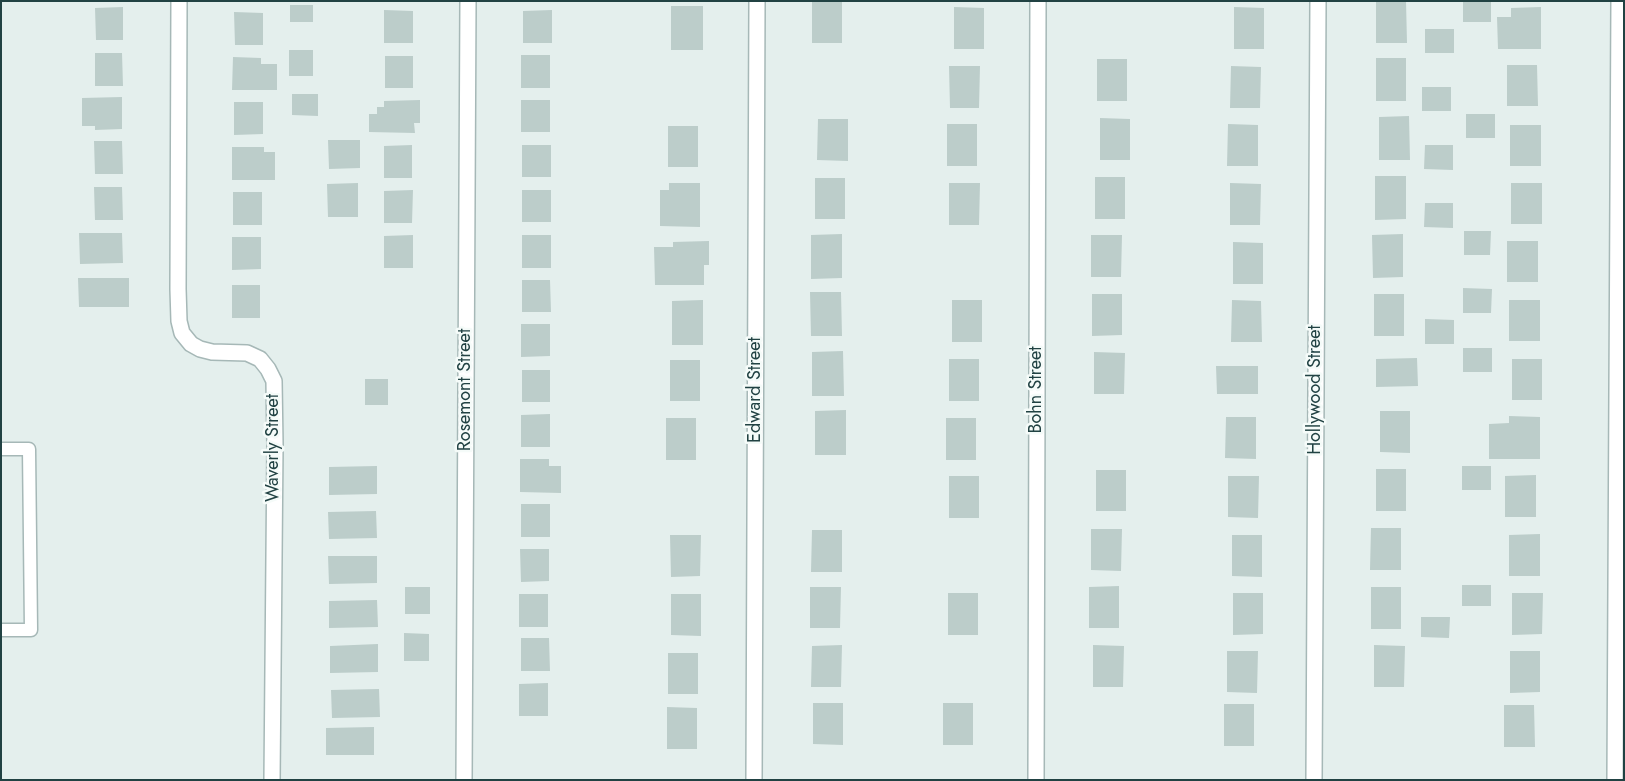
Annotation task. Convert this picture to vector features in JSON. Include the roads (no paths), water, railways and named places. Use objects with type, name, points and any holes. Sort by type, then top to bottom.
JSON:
[{"type":"street","name":"Waverly Street","points":[[179,1],[179,321],[182,333],[191,344],[212,352],[247,353],[260,359],[268,369],[274,382],[272,780]]},
{"type":"street","name":"Rosemont Street","points":[[464,780],[468,1]]},
{"type":"street","name":"Edward Street","points":[[754,780],[757,1]]},
{"type":"street","name":"Bohn Street","points":[[1036,780],[1038,1]]},
{"type":"street","name":"Hollywood Street","points":[[1314,780],[1318,1]]},
{"type":"street","points":[[1615,780],[1619,1]]},
{"type":"lane","points":[[1,449],[29,449],[31,630],[1,630]]}]
